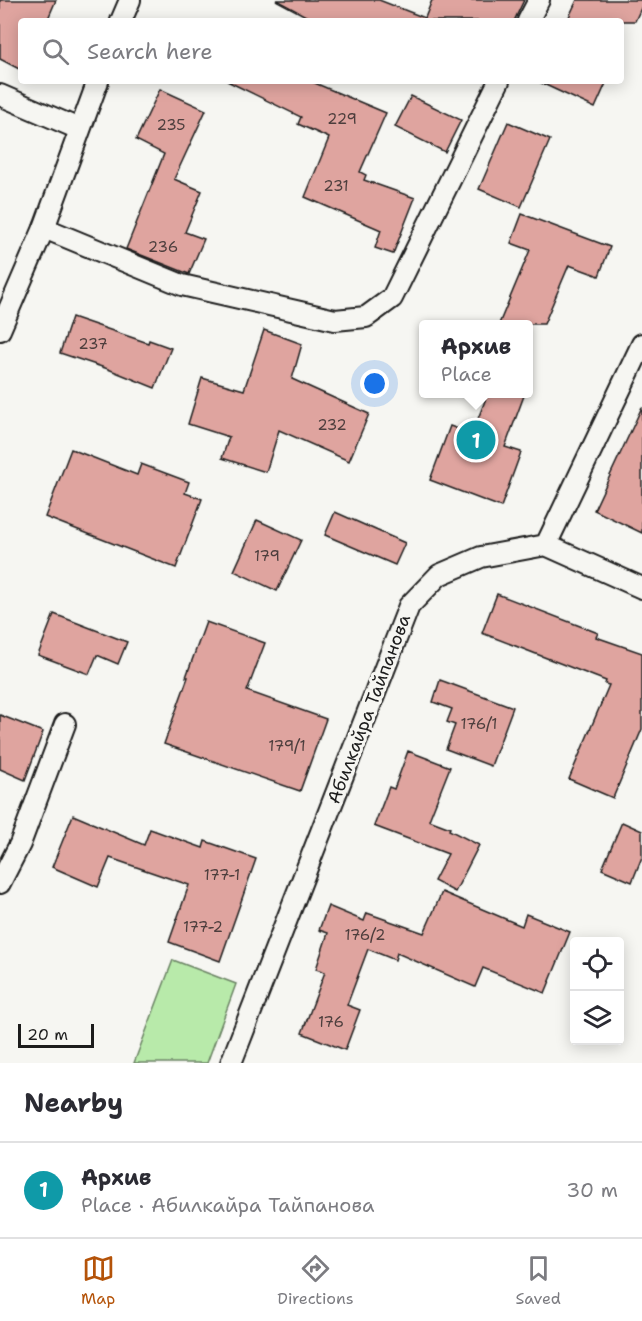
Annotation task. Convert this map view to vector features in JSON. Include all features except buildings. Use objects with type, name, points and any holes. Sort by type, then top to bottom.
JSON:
[{"type":"street","points":[[123,18],[130,0]]},
{"type":"street","points":[[530,18],[539,0]]},
{"type":"street","points":[[0,330],[44,228],[97,84]]},
{"type":"street","points":[[44,228],[182,285],[335,320],[366,317],[392,298],[498,84]]},
{"type":"street","points":[[0,95],[80,129]]},
{"type":"street","points":[[642,344],[546,544],[642,588]]},
{"type":"street","name":"Абилкайра Тайпанова","points":[[231,1063],[409,606],[439,575],[481,557],[546,544]]},
{"type":"street","points":[[0,883],[20,844],[65,724]]},
{"type":"green space","points":[[173,960],[236,984],[207,1063],[134,1063]]},
{"type":"place","name":"Архив","points":[[476,440]]}]
